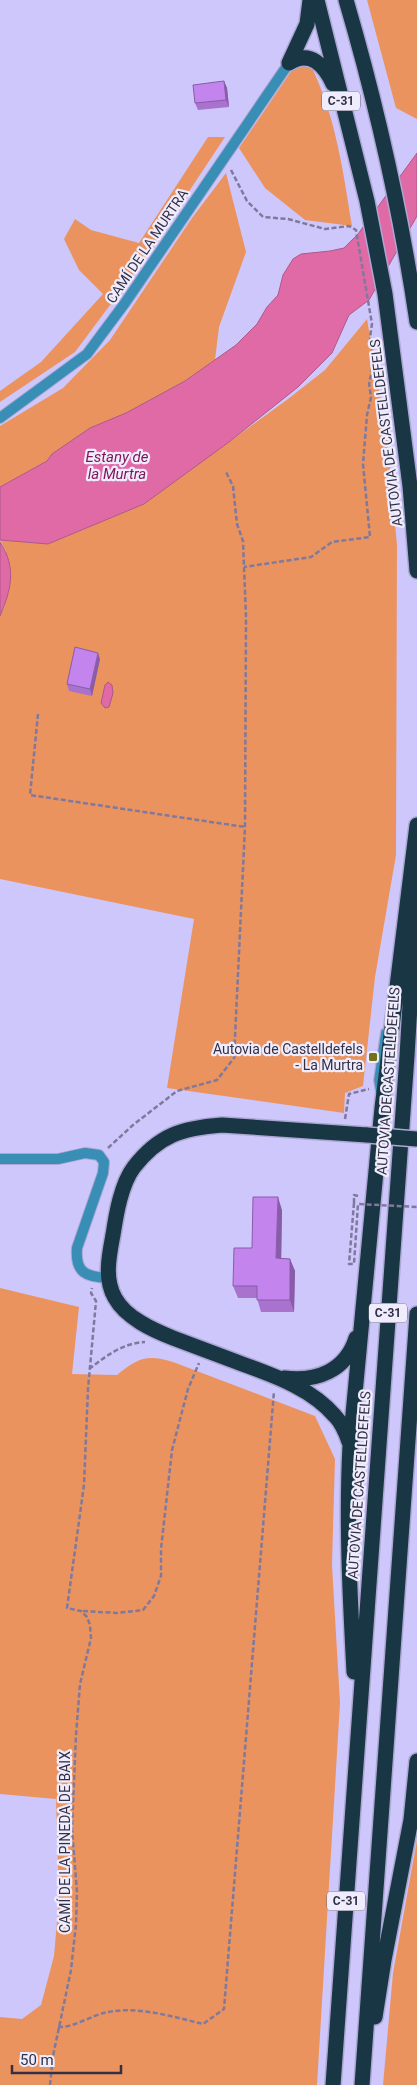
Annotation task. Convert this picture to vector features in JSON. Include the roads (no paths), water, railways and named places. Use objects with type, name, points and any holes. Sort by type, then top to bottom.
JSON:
[{"type":"highway","points":[[289,63],[308,24],[310,0]]},
{"type":"highway","name":"AUTOVIA DE CASTELLDEFELS","points":[[317,0],[368,201],[384,294],[409,476],[417,571]]},
{"type":"highway","name":"C-31","points":[[346,0],[390,169],[408,256],[417,322]]},
{"type":"highway","points":[[289,63],[300,58],[320,63],[332,81],[342,103]]},
{"type":"highway","points":[[411,282],[417,297]]},
{"type":"highway","points":[[358,1739],[348,1546],[350,1446],[382,1109],[417,825]]},
{"type":"highway","name":"AUTOVIA DE CASTELLDEFELS","points":[[333,2085],[409,1027],[417,887]]},
{"type":"highway","points":[[350,1446],[337,1417],[308,1392],[275,1383],[163,1334],[142,1323],[122,1308],[115,1298],[109,1278],[108,1258],[122,1194],[132,1170],[144,1155],[160,1141],[178,1132],[222,1125],[417,1139]]},
{"type":"highway","name":"C-31","points":[[362,2085],[417,1314]]},
{"type":"highway","points":[[275,1383],[318,1377],[337,1368],[350,1353],[361,1322]]},
{"type":"highway","points":[[362,2085],[411,1820],[417,1761]]},
{"type":"street","name":"CAMÍ DE LA MURTRA","points":[[0,418],[87,354],[126,303],[289,63]]},
{"type":"street","points":[[0,1159],[58,1159],[85,1153],[99,1155],[104,1162],[103,1173],[77,1248],[76,1261],[81,1270],[88,1276],[109,1278]]},
{"type":"water","name":"Estany de la Murtra","points":[[417,153],[417,216],[369,300],[349,315],[332,353],[298,387],[229,442],[144,504],[48,544],[0,540],[0,487],[47,461],[52,454],[90,428],[126,413],[185,381],[236,345],[257,324],[267,307],[278,295],[283,275],[293,259],[301,254],[344,248],[358,234]]},
{"type":"water","points":[[0,542],[9,561],[10,579],[7,597],[0,616]]},
{"type":"water","points":[[108,682],[112,685],[113,693],[109,707],[105,708],[101,703],[105,685]]},
{"type":"place","name":"Autovia de Castelldefels - La Murtra","points":[[373,1057]]}]
